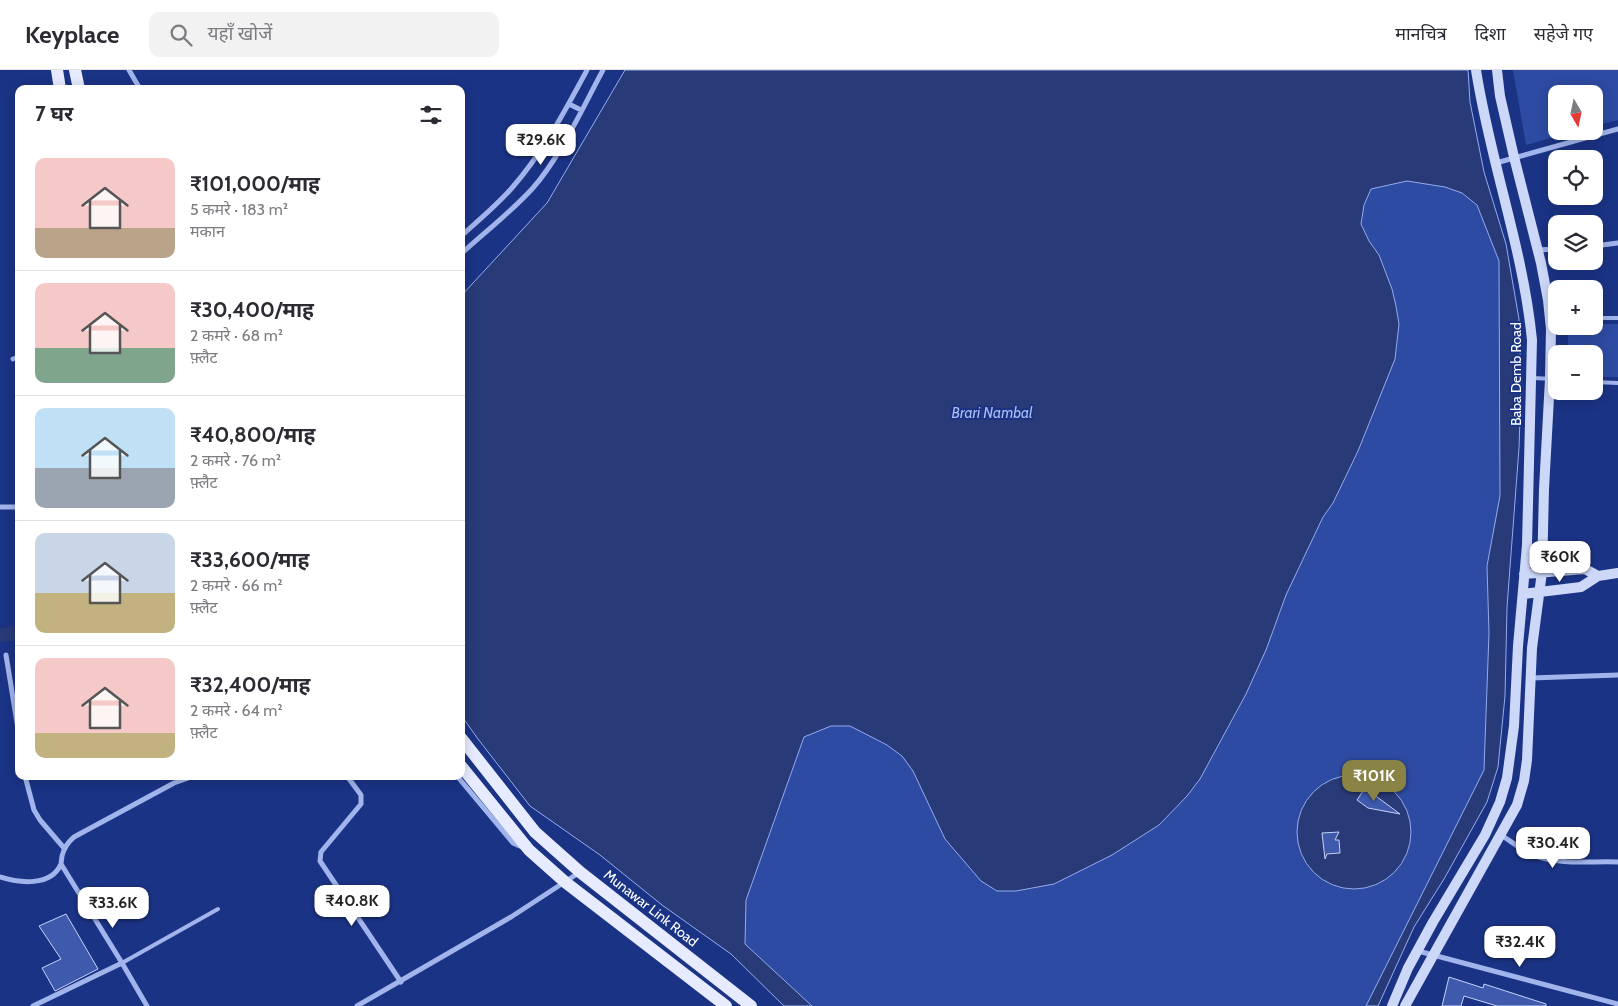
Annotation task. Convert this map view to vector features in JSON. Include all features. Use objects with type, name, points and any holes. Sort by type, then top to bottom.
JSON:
[{"type":"main road","points":[[58,70],[60,85]]},
{"type":"main road","points":[[75,70],[78,85]]},
{"type":"main road","name":"Munawar Link Road","points":[[465,743],[535,832],[580,872],[751,1006]]},
{"type":"main road","points":[[465,771],[525,846],[565,882],[726,1006]]},
{"type":"street","points":[[129,70],[138,85]]},
{"type":"street","points":[[465,232],[497,203],[529,167],[569,104],[587,70]]},
{"type":"street","points":[[465,250],[533,188],[547,169],[603,70]]},
{"type":"street","name":"Baba Demb Road","points":[[1392,1006],[1417,951],[1485,835],[1500,802],[1511,756],[1527,545],[1532,340],[1529,313],[1515,242],[1495,163],[1476,70]]},
{"type":"street","points":[[1497,70],[1500,96],[1538,250],[1548,300]]},
{"type":"street","points":[[569,104],[581,110]]},
{"type":"street","points":[[1495,163],[1514,156],[1618,129]]},
{"type":"street","points":[[1603,245],[1618,243]]},
{"type":"street","points":[[1538,250],[1548,249]]},
{"type":"street","points":[[1405,1006],[1517,805],[1524,781],[1529,736],[1532,648],[1542,572],[1545,470],[1551,400]]},
{"type":"street","points":[[0,507],[15,507]]},
{"type":"street","points":[[1524,574],[1585,569],[1598,576]]},
{"type":"street","points":[[1523,594],[1580,587],[1598,576],[1618,573]]},
{"type":"street","points":[[6,655],[15,710]]},
{"type":"street","points":[[1531,678],[1618,675]]},
{"type":"street","points":[[26,780],[34,810],[64,848]]},
{"type":"street","points":[[0,877],[24,882],[47,878],[61,864],[64,848],[74,836],[183,780]]},
{"type":"street","points":[[350,780],[362,795],[361,804],[321,852],[320,861],[401,982]]},
{"type":"street","points":[[460,780],[513,843],[525,846]]},
{"type":"street","points":[[1501,835],[1536,856],[1562,861],[1618,862]]},
{"type":"street","points":[[61,864],[147,1006]]},
{"type":"street","points":[[357,1006],[510,917],[580,872]]},
{"type":"street","points":[[1417,951],[1618,1004]]},
{"type":"street","points":[[33,1006],[122,963]]},
{"type":"lane","points":[[1603,318],[1618,318]]},
{"type":"lane","points":[[1532,378],[1548,379]]},
{"type":"lane","points":[[1603,382],[1618,383]]},
{"type":"lane","points":[[122,963],[218,909]]},
{"type":"shaded area","name":"Brari Nambal","points":[[625,70],[1468,70],[1470,102],[1484,172],[1506,244],[1519,319],[1521,388],[1519,448],[1507,607],[1505,696],[1498,767],[1487,802],[1444,879],[1414,927],[1378,1006],[784,1006],[731,954],[662,905],[600,855],[530,806],[465,721],[465,292],[547,203]]},
{"type":"shaded area","points":[[1513,70],[1618,70],[1618,120],[1603,124],[1603,85],[1548,85],[1548,139],[1526,145]]},
{"type":"shaded area","points":[[1603,324],[1618,324],[1618,377],[1603,377],[1603,345],[1568,345],[1568,335],[1603,335]]},
{"type":"water","name":"Brari Nambal","points":[[625,70],[1468,70],[1470,102],[1484,172],[1506,244],[1519,319],[1521,388],[1519,448],[1507,607],[1505,696],[1498,767],[1487,802],[1444,879],[1414,927],[1378,1006],[1366,1006],[1484,770],[1489,633],[1487,566],[1500,496],[1499,261],[1477,205],[1462,193],[1445,187],[1407,181],[1371,189],[1364,205],[1361,224],[1369,241],[1379,255],[1392,289],[1399,324],[1395,359],[1358,451],[1333,503],[1323,517],[1286,595],[1266,650],[1246,694],[1200,779],[1187,796],[1159,825],[1112,855],[1054,884],[1016,891],[997,891],[981,881],[945,839],[913,771],[902,756],[887,745],[850,726],[831,726],[804,737],[746,900],[745,944],[812,1006],[784,1006],[731,954],[662,905],[600,855],[530,806],[465,721],[465,292],[547,203]]},
{"type":"water","points":[[1354,775],[1376,780],[1394,792],[1406,810],[1411,832],[1406,854],[1394,872],[1376,884],[1354,889],[1332,884],[1314,872],[1302,854],[1297,832],[1302,810],[1314,792],[1332,780]]},
{"type":"building","points":[[1365,788],[1400,814],[1368,808],[1357,800]]},
{"type":"building","points":[[1339,832],[1335,840],[1339,840],[1340,853],[1327,854],[1325,859],[1322,833]]},
{"type":"building","points":[[66,914],[98,969],[55,991],[42,968],[61,959],[39,926]]},
{"type":"building","points":[[1449,977],[1483,988],[1484,984],[1546,1004],[1546,1006],[1497,1006],[1464,996],[1461,1006],[1442,1006]]},
{"type":"waterway","points":[[0,635],[15,633]]}]
